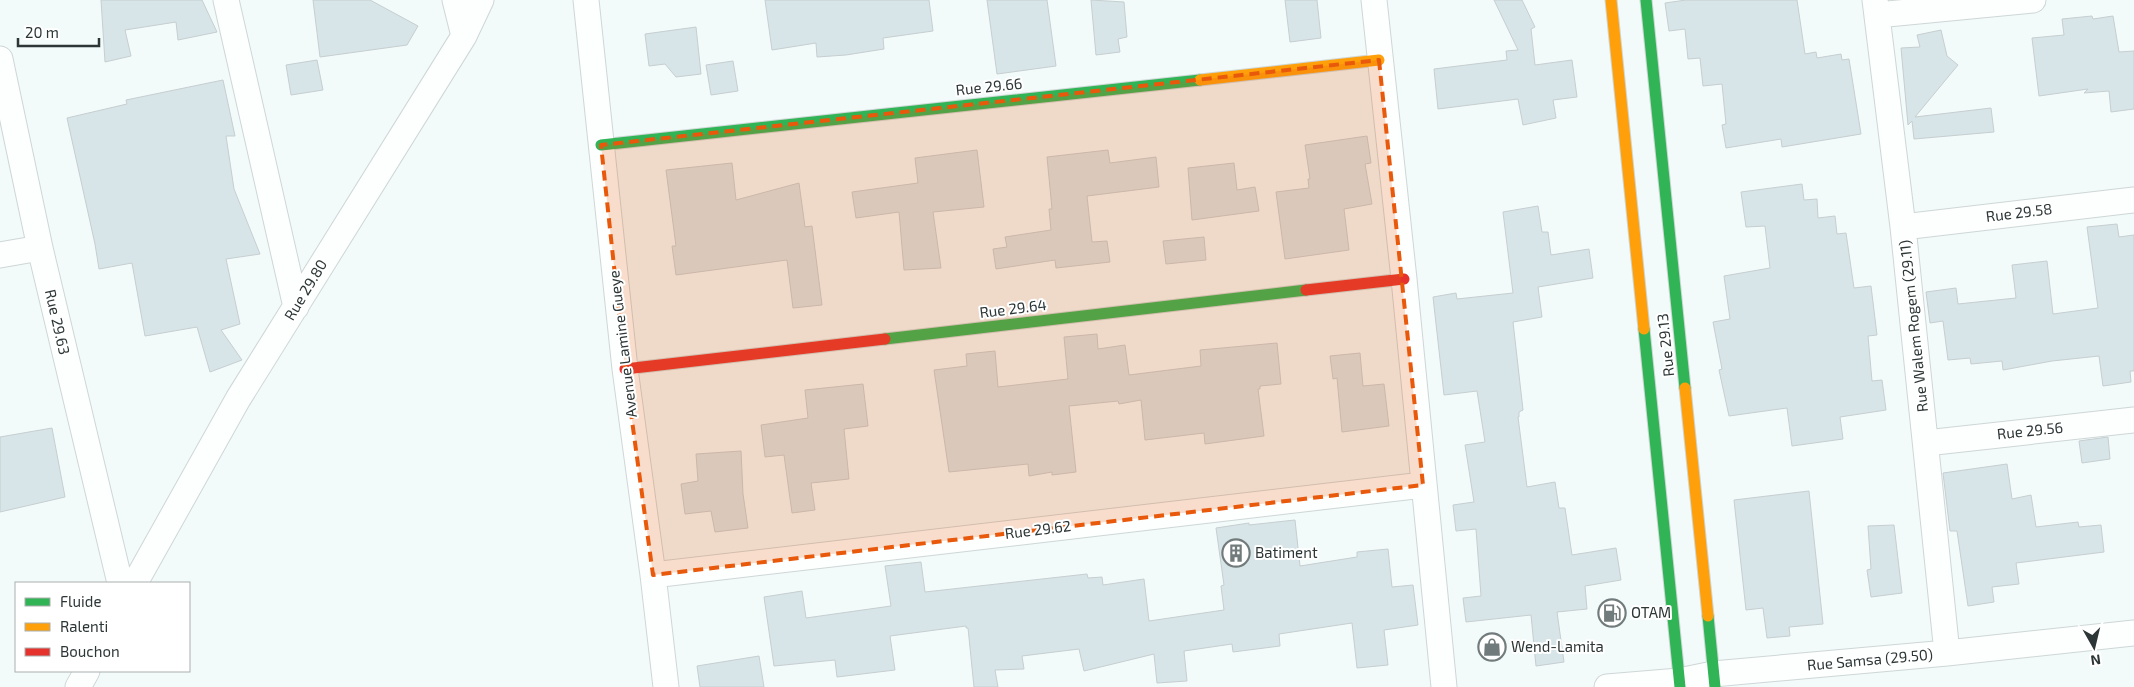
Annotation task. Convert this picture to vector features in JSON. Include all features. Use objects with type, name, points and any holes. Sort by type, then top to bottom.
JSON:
[{"type":"street","points":[[226,0],[296,307]]},
{"type":"street","points":[[455,0],[464,36]]},
{"type":"street","name":"Rue 29.80","points":[[136,582],[238,399],[464,36],[481,0]]},
{"type":"street","name":"Avenue Lamine Gueye","points":[[586,0],[625,369],[666,687]]},
{"type":"street","points":[[1374,0],[1404,279],[1444,687]]},
{"type":"street","name":"Rue 29.13","points":[[1611,0],[1680,684]]},
{"type":"street","name":"Rue 29.13","points":[[1646,0],[1714,681]]},
{"type":"street","points":[[1876,8],[2033,0]]},
{"type":"street","name":"Rue Walem Rogem (29.11)","points":[[1876,8],[1903,227],[1947,653]]},
{"type":"street","name":"Rue 29.63","points":[[0,59],[40,248],[120,582]]},
{"type":"street","name":"Rue 29.66","points":[[601,145],[1379,60]]},
{"type":"street","name":"Rue 29.58","points":[[1903,227],[2134,200]]},
{"type":"street","points":[[0,255],[40,248]]},
{"type":"street","name":"Rue 29.64","points":[[625,369],[1404,279]]},
{"type":"street","name":"Rue 29.56","points":[[1926,443],[2134,420]]},
{"type":"street","name":"Rue 29.62","points":[[653,576],[1424,485]]},
{"type":"street","name":"Rue Samsa (29.50)","points":[[1607,687],[1714,681],[2134,633]]},
{"type":"street","points":[[78,687],[86,672]]},
{"type":"highlighted area","points":[[1379,60],[1423,485],[653,575],[625,369],[601,145]]},
{"type":"building","points":[[101,0],[202,0],[217,32],[178,40],[176,22],[125,30],[131,56],[105,62]]},
{"type":"building","points":[[313,0],[370,0],[418,26],[407,45],[320,57]]},
{"type":"building","points":[[765,0],[929,0],[933,31],[883,38],[884,49],[846,55],[817,57],[816,43],[772,50]]},
{"type":"building","points":[[987,0],[1047,0],[1056,66],[997,74]]},
{"type":"building","points":[[1091,0],[1124,2],[1127,37],[1118,39],[1120,52],[1096,55]]},
{"type":"building","points":[[1285,0],[1317,0],[1321,38],[1290,42]]},
{"type":"building","points":[[1494,0],[1522,0],[1535,27],[1531,29],[1535,65],[1572,60],[1577,97],[1553,100],[1556,118],[1523,125],[1518,99],[1438,109],[1434,69],[1507,60],[1506,51],[1518,50]]},
{"type":"building","points":[[1686,0],[1797,0],[1805,54],[1816,52],[1817,58],[1841,54],[1842,60],[1849,59],[1861,134],[1782,147],[1781,139],[1726,148],[1722,125],[1726,124],[1722,84],[1703,86],[1700,58],[1688,59],[1685,29],[1669,31],[1665,3]]},
{"type":"building","points":[[2092,16],[2093,19],[2113,16],[2119,52],[2134,51],[2134,109],[2111,112],[2109,91],[2084,93],[2088,89],[2039,96],[2032,38],[2064,35],[2062,19]]},
{"type":"building","points":[[696,27],[701,74],[676,77],[665,64],[649,66],[645,34]]},
{"type":"building","points":[[1941,30],[1947,56],[1958,65],[1915,117],[1991,108],[1994,132],[1914,139],[1912,121],[1908,125],[1901,48],[1920,47],[1917,35]]},
{"type":"building","points":[[317,60],[323,90],[291,95],[286,65]]},
{"type":"building","points":[[733,61],[738,91],[711,95],[706,65]]},
{"type":"building","points":[[223,80],[235,136],[226,136],[234,189],[260,254],[226,259],[240,324],[221,330],[242,360],[210,372],[197,327],[145,336],[132,263],[99,269],[67,118],[127,104],[126,100]]},
{"type":"building","points":[[1367,136],[1371,163],[1365,164],[1372,204],[1344,209],[1349,250],[1285,259],[1276,192],[1309,188],[1308,179],[1310,179],[1305,145]]},
{"type":"building","points":[[977,150],[984,207],[933,212],[941,268],[904,270],[899,212],[856,218],[852,192],[918,183],[915,158]]},
{"type":"building","points":[[1108,150],[1110,163],[1156,157],[1159,187],[1087,196],[1092,242],[1107,241],[1110,262],[1056,268],[1055,260],[996,269],[993,249],[1007,247],[1005,237],[1051,230],[1049,209],[1052,209],[1047,157]]},
{"type":"building","points":[[732,163],[736,200],[799,183],[805,227],[812,226],[822,305],[793,308],[787,260],[676,275],[672,246],[676,246],[666,170]]},
{"type":"building","points":[[1234,163],[1237,190],[1255,187],[1259,211],[1192,220],[1188,168]]},
{"type":"building","points":[[1802,184],[1804,200],[1817,199],[1818,218],[1835,216],[1837,234],[1846,233],[1854,288],[1871,286],[1877,335],[1868,336],[1872,381],[1882,380],[1886,410],[1840,417],[1843,439],[1792,446],[1787,408],[1729,416],[1719,370],[1722,369],[1713,322],[1730,319],[1724,276],[1770,268],[1765,226],[1746,227],[1741,192]]},
{"type":"building","points":[[1538,206],[1542,232],[1548,232],[1551,255],[1589,249],[1593,278],[1538,287],[1542,317],[1513,322],[1523,410],[1519,412],[1518,417],[1527,487],[1555,482],[1559,508],[1565,508],[1572,555],[1616,548],[1621,580],[1585,586],[1587,609],[1557,612],[1564,662],[1536,666],[1531,615],[1466,622],[1463,598],[1481,596],[1476,529],[1456,531],[1453,505],[1474,502],[1465,445],[1485,442],[1477,391],[1444,395],[1433,297],[1456,293],[1457,299],[1513,293],[1503,212]]},
{"type":"building","points":[[2117,224],[2119,237],[2134,235],[2134,371],[2130,371],[2131,382],[2103,386],[2099,356],[2052,361],[2003,370],[2002,361],[1971,364],[1970,358],[1948,360],[1943,321],[1930,323],[1926,292],[1956,288],[1958,304],[2016,298],[2012,265],[2047,261],[2053,314],[2098,308],[2087,227]]},
{"type":"building","points":[[1204,237],[1206,260],[1166,264],[1163,241]]},
{"type":"building","points":[[1097,334],[1098,349],[1125,345],[1129,375],[1201,366],[1200,350],[1277,343],[1281,384],[1260,386],[1260,389],[1258,389],[1264,436],[1205,444],[1204,433],[1145,440],[1141,400],[1119,404],[1118,401],[1069,406],[1076,472],[1052,475],[1052,472],[1029,476],[1028,464],[949,472],[934,370],[967,366],[966,354],[995,351],[998,387],[1068,379],[1064,337]]},
{"type":"building","points":[[1360,353],[1363,386],[1384,384],[1389,426],[1342,432],[1337,378],[1333,379],[1330,356]]},
{"type":"building","points":[[863,384],[868,426],[844,429],[849,479],[811,483],[815,510],[792,513],[784,455],[765,457],[761,425],[808,418],[805,390]]},
{"type":"building","points":[[52,428],[65,497],[0,512],[0,437]]},
{"type":"building","points":[[2108,437],[2110,459],[2082,463],[2079,441]]},
{"type":"building","points":[[741,451],[743,494],[748,528],[715,532],[711,511],[685,514],[681,484],[698,481],[696,454]]},
{"type":"building","points":[[2007,464],[2012,499],[2031,495],[2036,527],[2078,522],[2079,527],[2101,525],[2104,552],[2016,563],[2019,584],[1992,587],[1994,602],[1968,606],[1957,531],[1950,531],[1943,473]]},
{"type":"building","points":[[1809,491],[1823,624],[1789,627],[1790,636],[1767,638],[1763,608],[1746,610],[1734,500]]},
{"type":"building","points":[[1295,520],[1300,566],[1357,557],[1357,552],[1388,549],[1392,587],[1413,585],[1418,625],[1384,630],[1388,665],[1357,668],[1352,623],[1279,634],[1280,646],[1233,652],[1232,644],[1184,651],[1187,681],[1157,683],[1154,654],[1084,671],[1079,649],[1022,656],[1024,669],[995,670],[998,687],[974,687],[968,628],[966,626],[890,636],[895,670],[837,677],[835,660],[774,666],[764,597],[802,591],[806,618],[891,606],[885,566],[921,562],[925,592],[1087,574],[1088,578],[1102,577],[1103,585],[1144,579],[1149,621],[1224,610],[1221,586],[1224,585],[1216,528],[1249,523],[1249,525]]},
{"type":"building","points":[[1894,525],[1902,593],[1871,597],[1867,570],[1871,569],[1868,526]]},
{"type":"building","points":[[759,656],[764,687],[700,687],[697,666]]},
{"type":"traffic: fast","points":[[1646,0],[1685,388]]},
{"type":"traffic: fast","points":[[601,145],[1200,80]]},
{"type":"traffic: fast","points":[[885,339],[1306,290]]},
{"type":"traffic: fast","points":[[1644,329],[1680,687]]},
{"type":"traffic: fast","points":[[1708,616],[1715,687]]},
{"type":"traffic: slow","points":[[1611,0],[1644,329]]},
{"type":"traffic: slow","points":[[1200,80],[1379,60]]},
{"type":"traffic: slow","points":[[1685,388],[1708,616]]},
{"type":"traffic: jam","points":[[1306,290],[1404,279]]},
{"type":"traffic: jam","points":[[625,369],[885,339]]},
{"type":"place","name":"Batiment","points":[[1236,553]]},
{"type":"place","name":"OTAM","points":[[1612,613]]},
{"type":"place","name":"Wend-Lamita","points":[[1492,647]]}]
